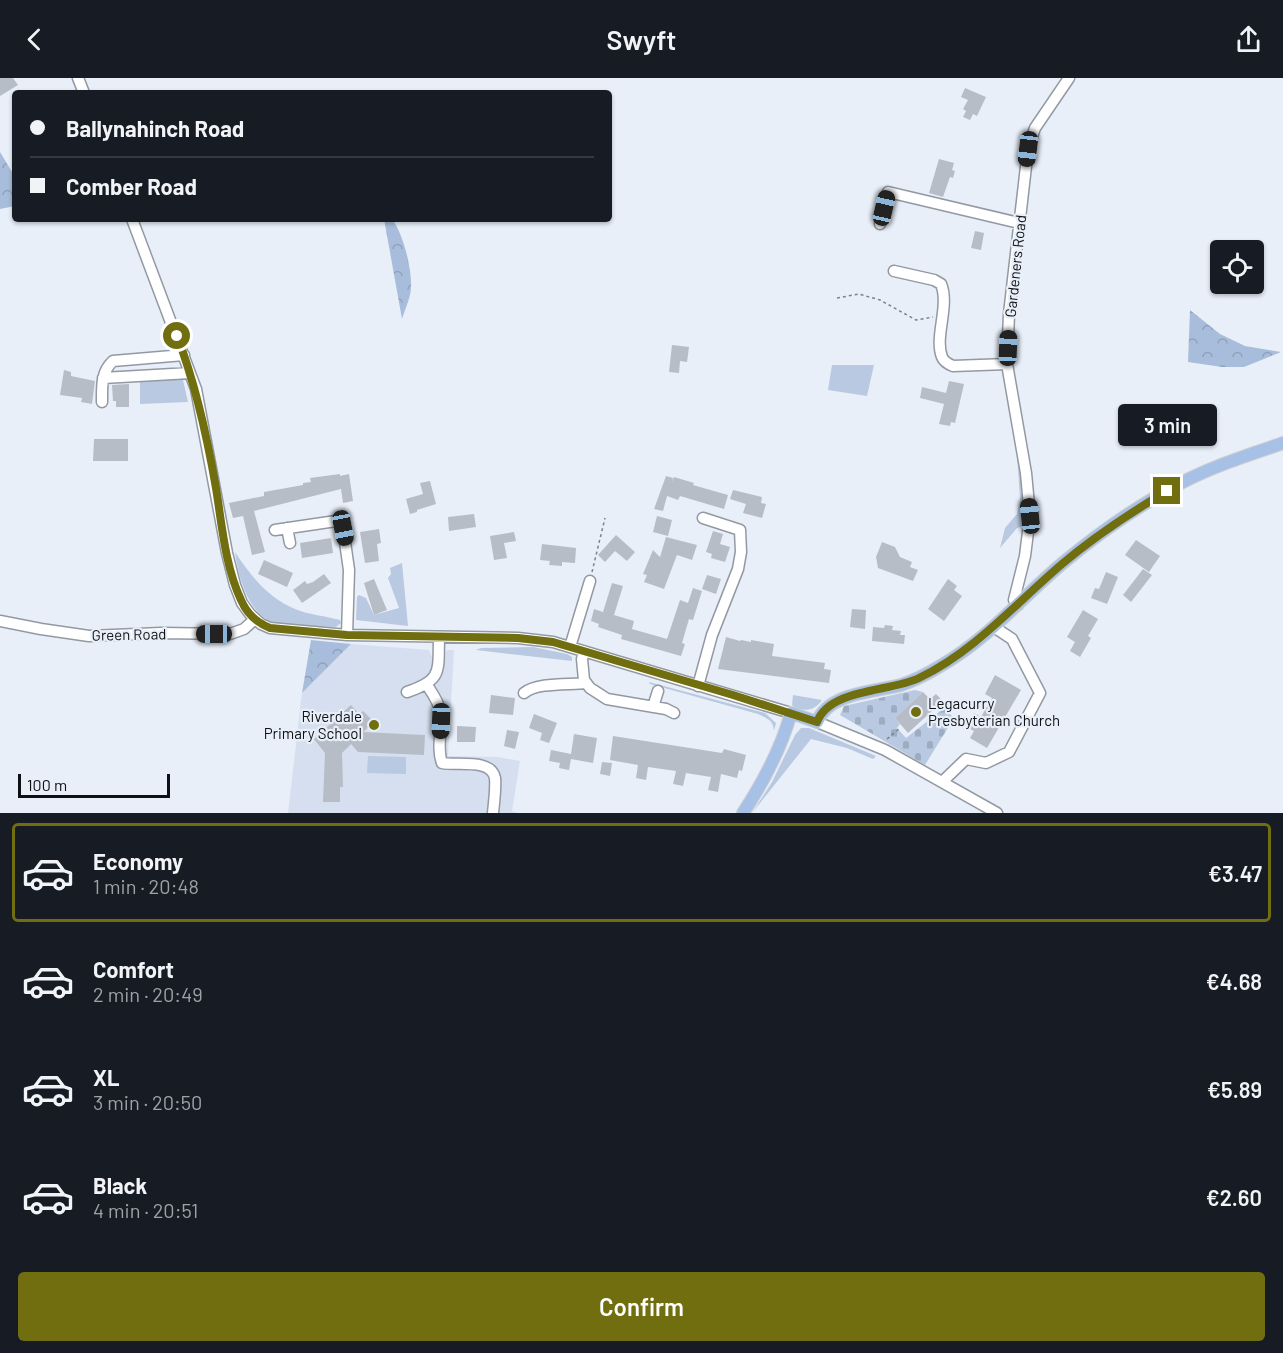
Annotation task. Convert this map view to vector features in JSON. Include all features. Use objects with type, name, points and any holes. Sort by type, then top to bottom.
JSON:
[{"type":"main road","points":[[743,813],[780,749],[791,713],[817,722],[825,711],[838,701],[918,679],[945,664],[994,627],[1055,570],[1094,538],[1139,508],[1181,483],[1221,465],[1283,443]]},
{"type":"street","name":"Gardeners Road","points":[[1018,605],[1014,600],[1025,556],[1030,516],[1026,473],[1007,364],[1009,314],[1028,149],[1035,128],[1069,78]]},
{"type":"street","points":[[880,224],[888,192],[1020,223]]},
{"type":"street","points":[[133,222],[190,373],[202,416],[232,575],[242,603],[255,619],[270,628],[347,635],[518,638],[553,642],[791,713]]},
{"type":"street","points":[[894,271],[934,280],[941,284],[945,293],[940,349],[942,359],[947,364],[953,366],[1007,364]]},
{"type":"street","points":[[102,402],[103,378],[107,366],[113,361],[184,355]]},
{"type":"street","points":[[103,378],[190,373]]},
{"type":"street","points":[[698,686],[712,635],[738,569],[741,552],[740,530],[703,518]]},
{"type":"street","points":[[275,530],[336,521],[343,528],[349,570],[347,635]]},
{"type":"street","points":[[287,528],[290,543]]},
{"type":"street","points":[[570,647],[590,581]]},
{"type":"street","name":"Green Road","points":[[0,621],[89,636],[161,633],[230,634],[244,629],[255,619]]},
{"type":"street","points":[[942,782],[966,759],[986,763],[1009,752],[1040,693],[1012,639],[994,627]]},
{"type":"street","points":[[407,692],[427,685],[434,677],[438,666],[439,637]]},
{"type":"street","points":[[584,651],[582,669],[590,688],[607,699],[666,709],[674,713]]},
{"type":"street","points":[[524,693],[530,688],[541,686],[586,683]]},
{"type":"street","points":[[427,685],[440,707],[442,763],[482,765],[489,769],[495,777],[493,813]]},
{"type":"street","points":[[653,707],[658,691]]},
{"type":"street","points":[[817,722],[882,749],[997,813]]},
{"type":"path","points":[[837,298],[859,294],[880,300],[916,320],[943,316]]},
{"type":"path","points":[[590,581],[605,518]]},
{"type":"path","points":[[882,749],[887,737],[900,728]]},
{"type":"shaded area","name":"Riverdale Primary School","points":[[351,644],[429,650],[432,657],[443,657],[447,650],[454,650],[448,756],[498,757],[520,761],[512,811],[517,813],[288,813],[302,693]]},
{"type":"green space","points":[[0,152],[12,172],[12,207],[0,209]]},
{"type":"green space","points":[[385,222],[394,222],[396,225],[408,261],[411,291],[402,319]]},
{"type":"green space","points":[[1190,310],[1220,334],[1245,346],[1281,352],[1244,367],[1222,367],[1188,362]]},
{"type":"green space","points":[[832,365],[874,365],[867,396],[828,390]]},
{"type":"green space","points":[[176,377],[183,380],[188,402],[140,404],[140,381],[143,378]]},
{"type":"green space","points":[[1016,438],[1025,475],[1026,525],[1017,528],[1000,548],[1005,528],[1017,514],[1020,499]]},
{"type":"green space","points":[[235,552],[254,578],[277,599],[300,611],[340,620],[341,623],[336,627],[297,626],[281,625],[266,619],[258,612],[246,594]]},
{"type":"green space","points":[[402,563],[408,626],[356,620],[359,595],[366,598],[374,615],[399,608],[388,578],[391,574],[390,568]]},
{"type":"green space","points":[[311,640],[351,644],[302,693]]},
{"type":"green space","points":[[533,647],[567,654],[572,657],[572,661],[476,650],[481,648]]},
{"type":"green space","points":[[649,682],[765,713],[776,723],[774,731],[771,722],[758,714]]},
{"type":"green space","points":[[915,690],[923,692],[895,718],[900,724],[897,728],[906,738],[944,708],[954,718],[925,765],[840,715],[844,706]]},
{"type":"green space","points":[[793,695],[822,700],[811,709],[796,709],[792,705]]},
{"type":"green space","points":[[801,728],[809,728],[876,756],[873,759],[847,748],[811,739],[752,813],[772,782],[795,735]]},
{"type":"green space","points":[[368,756],[406,757],[406,774],[367,773]]},
{"type":"building","points":[[0,78],[13,78],[18,85],[0,96]]},
{"type":"building","points":[[965,88],[986,97],[977,116],[973,114],[970,120],[963,117],[966,111],[963,109],[968,100],[961,97]]},
{"type":"building","points":[[939,159],[954,163],[952,170],[955,171],[953,178],[950,177],[943,197],[929,193]]},
{"type":"building","points":[[975,231],[984,233],[981,250],[971,248]]},
{"type":"building","points":[[672,345],[689,347],[687,362],[680,361],[679,373],[669,372]]},
{"type":"building","points":[[64,370],[71,372],[71,376],[95,381],[92,404],[81,402],[82,398],[60,395]]},
{"type":"building","points":[[949,381],[964,384],[955,423],[951,422],[950,426],[939,424],[944,404],[920,398],[922,387],[946,393]]},
{"type":"building","points":[[129,384],[129,407],[116,407],[116,401],[113,401],[112,385]]},
{"type":"building","points":[[94,439],[128,439],[128,461],[93,461]]},
{"type":"building","points":[[340,474],[340,476],[349,474],[353,501],[343,503],[341,489],[254,511],[265,552],[252,555],[243,516],[233,518],[229,503],[264,496],[264,492],[303,485],[303,483],[311,482],[310,478]]},
{"type":"building","points":[[666,476],[673,478],[672,482],[674,477],[728,495],[724,509],[680,496],[678,500],[667,496],[663,511],[654,509]]},
{"type":"building","points":[[430,481],[436,504],[410,514],[406,499],[423,494],[420,483]]},
{"type":"building","points":[[733,490],[762,497],[761,503],[766,504],[762,518],[743,513],[746,504],[730,499]]},
{"type":"building","points":[[474,514],[476,527],[449,531],[448,517]]},
{"type":"building","points":[[657,516],[672,520],[668,536],[653,532]]},
{"type":"building","points":[[379,529],[381,543],[377,544],[379,561],[365,563],[360,532]]},
{"type":"building","points":[[713,531],[723,534],[720,544],[730,547],[725,562],[711,558],[712,554],[706,552]]},
{"type":"building","points":[[514,532],[516,541],[504,543],[507,558],[494,560],[490,536]]},
{"type":"building","points":[[616,535],[635,552],[627,561],[615,551],[605,562],[598,555]]},
{"type":"building","points":[[666,537],[697,545],[692,560],[677,555],[664,589],[644,582],[647,575],[643,574],[653,550],[660,557]]},
{"type":"building","points":[[331,538],[333,553],[302,558],[300,543]]},
{"type":"building","points":[[1136,540],[1160,556],[1149,572],[1125,555]]},
{"type":"building","points":[[882,542],[895,547],[900,557],[912,562],[910,567],[918,570],[913,581],[878,568],[876,557]]},
{"type":"building","points":[[542,544],[576,548],[575,563],[562,562],[562,566],[549,565],[550,561],[540,560]]},
{"type":"building","points":[[264,560],[293,573],[287,587],[258,574]]},
{"type":"building","points":[[1143,569],[1152,575],[1131,602],[1123,595]]},
{"type":"building","points":[[1106,572],[1118,577],[1107,604],[1091,598],[1095,588],[1099,589]]},
{"type":"building","points":[[324,574],[331,583],[302,603],[293,590],[305,581],[307,584],[313,582]]},
{"type":"building","points":[[707,575],[721,579],[716,594],[702,589]]},
{"type":"building","points":[[374,579],[387,610],[374,615],[364,583]]},
{"type":"building","points":[[948,579],[957,586],[954,590],[962,596],[944,621],[928,609]]},
{"type":"building","points":[[612,583],[623,586],[614,615],[634,621],[632,629],[667,639],[680,600],[688,603],[693,588],[702,591],[693,620],[689,619],[681,656],[621,639],[622,635],[598,627],[599,624],[591,621],[594,609],[603,612]]},
{"type":"building","points":[[852,609],[866,610],[865,629],[850,627]]},
{"type":"building","points":[[1083,610],[1098,619],[1088,636],[1091,638],[1080,657],[1070,651],[1075,642],[1067,637]]},
{"type":"building","points":[[885,625],[893,626],[892,630],[901,631],[900,635],[905,635],[904,644],[872,641],[873,627],[884,628]]},
{"type":"building","points":[[726,637],[740,641],[751,642],[751,640],[774,644],[772,656],[825,663],[824,669],[831,670],[829,683],[718,669]]},
{"type":"building","points":[[995,675],[1021,690],[987,748],[970,738],[974,731],[966,727],[974,713],[981,717],[992,698],[985,694]]},
{"type":"building","name":"Legacurry Presbyterian Church","points":[[923,692],[930,699],[936,694],[943,701],[908,733],[895,718]]},
{"type":"building","points":[[491,695],[515,698],[513,715],[489,713]]},
{"type":"building","points":[[351,705],[359,714],[363,711],[371,719],[367,723],[370,726],[363,732],[425,735],[424,755],[358,752],[351,744],[342,753],[343,787],[340,787],[340,802],[323,802],[325,753],[314,739]]},
{"type":"building","points":[[534,714],[557,723],[549,743],[540,740],[542,733],[529,728]]},
{"type":"building","points":[[457,726],[476,727],[475,742],[457,742]]},
{"type":"building","points":[[507,730],[519,732],[515,749],[504,746]]},
{"type":"building","points":[[574,734],[597,738],[593,763],[571,759],[569,770],[559,768],[560,763],[549,761],[551,750],[571,754]]},
{"type":"building","points":[[613,736],[722,753],[724,749],[746,755],[742,771],[739,770],[737,778],[721,774],[718,792],[708,790],[711,777],[686,773],[683,786],[673,784],[676,771],[648,767],[646,780],[636,778],[638,765],[610,760]]},
{"type":"building","points":[[602,762],[612,763],[610,776],[600,774]]},
{"type":"place","name":"Legacurry Presbyterian Church","points":[[916,712]]},
{"type":"place","name":"Riverdale Primary School","points":[[374,725]]},
{"type":"route","points":[[177,336],[196,389],[235,585],[242,603],[261,624],[270,628],[347,635],[518,638],[553,642],[817,722],[819,717],[838,701],[918,679],[945,664],[994,627],[1051,573],[1101,532],[1167,491]]}]
